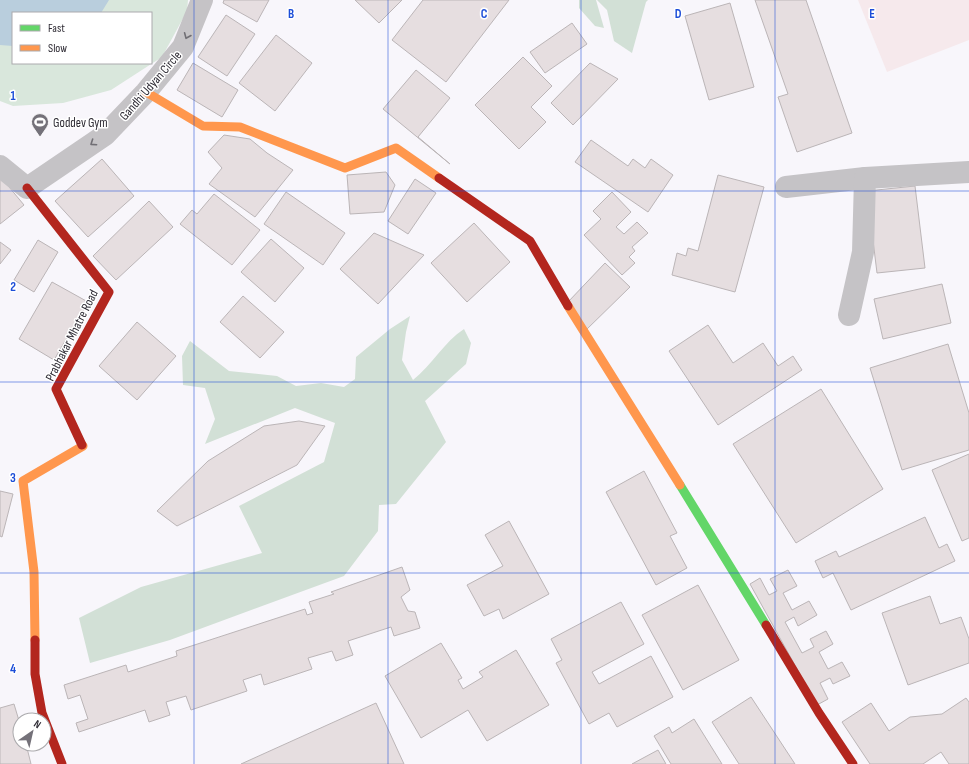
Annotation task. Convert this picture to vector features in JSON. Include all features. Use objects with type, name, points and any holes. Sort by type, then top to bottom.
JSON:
[{"type":"street","name":"Gandhi Udyan Circle","points":[[27,188],[105,135],[146,92],[183,47],[202,0]]},
{"type":"street","points":[[146,92],[203,126],[240,127],[346,168],[396,148],[530,241],[563,299],[704,524],[819,713],[853,764]]},
{"type":"street","points":[[0,166],[27,188]]},
{"type":"street","points":[[786,187],[865,178],[969,172]]},
{"type":"street","points":[[849,315],[863,252],[865,178]]},
{"type":"street","name":"Prabhakar Mhatre Road","points":[[27,188],[109,292],[56,389],[83,446],[23,481],[34,572],[35,674],[42,713],[62,764]]},
{"type":"shaded area","points":[[0,0],[188,0],[187,11],[162,57],[152,63],[152,12],[12,12],[12,64],[151,64],[111,90],[63,103],[13,106],[0,101]]},
{"type":"shaded area","points":[[579,0],[596,0],[604,28],[595,26],[579,8]]},
{"type":"shaded area","points":[[597,0],[648,0],[646,2],[632,53],[614,41],[607,10]]},
{"type":"shaded area","points":[[858,0],[969,0],[969,40],[887,72]]},
{"type":"shaded area","points":[[410,316],[402,360],[413,380],[426,368],[450,340],[464,329],[471,343],[466,364],[425,401],[446,442],[396,504],[379,505],[378,531],[344,576],[170,640],[90,663],[79,618],[141,587],[262,553],[239,506],[324,462],[335,423],[295,408],[205,444],[215,419],[205,388],[183,385],[182,356],[190,341],[229,371],[277,376],[296,386],[321,383],[344,387],[355,379],[356,357],[390,329]]},
{"type":"water","points":[[0,0],[109,0],[102,12],[12,12],[12,46],[0,45]]},
{"type":"building","points":[[224,0],[269,0],[257,22],[223,3]]},
{"type":"building","points":[[355,0],[402,0],[379,23]]},
{"type":"building","points":[[423,0],[509,0],[446,82],[392,40]]},
{"type":"building","points":[[755,0],[806,0],[852,133],[797,152],[778,97],[788,94]]},
{"type":"building","points":[[730,3],[754,87],[709,100],[685,16]]},
{"type":"building","points":[[226,15],[255,34],[227,76],[198,57]]},
{"type":"building","points":[[572,23],[587,44],[545,73],[530,52]]},
{"type":"building","points":[[276,35],[312,63],[275,111],[239,83]]},
{"type":"building","points":[[523,57],[552,86],[531,107],[546,122],[519,149],[475,105]]},
{"type":"building","points":[[193,63],[238,90],[222,117],[177,90]]},
{"type":"building","points":[[590,63],[618,79],[573,125],[551,103]]},
{"type":"building","points":[[416,70],[450,98],[418,137],[450,164],[383,109]]},
{"type":"building","points":[[224,135],[250,139],[267,153],[293,170],[255,217],[209,184],[222,168],[208,152]]},
{"type":"building","points":[[591,140],[628,166],[633,159],[645,168],[651,159],[673,175],[648,212],[575,162]]},
{"type":"building","points":[[102,159],[134,196],[88,237],[55,201]]},
{"type":"building","points":[[386,172],[395,185],[384,212],[350,214],[347,175]]},
{"type":"building","points":[[718,175],[764,187],[735,292],[672,275],[677,253],[686,256],[688,248],[698,251]]},
{"type":"building","points":[[0,176],[24,205],[0,224]]},
{"type":"building","points":[[415,179],[436,193],[408,234],[388,221]]},
{"type":"building","points":[[915,186],[925,268],[877,273],[867,191]]},
{"type":"building","points":[[286,192],[345,233],[323,265],[264,224]]},
{"type":"building","points":[[612,192],[631,212],[616,227],[624,234],[637,222],[648,233],[632,247],[635,251],[629,257],[635,263],[622,275],[584,235],[601,219],[593,211]]},
{"type":"building","points":[[214,194],[260,230],[232,265],[180,224],[192,210],[197,214]]},
{"type":"building","points":[[149,201],[173,227],[116,280],[93,256]]},
{"type":"building","points":[[474,223],[510,262],[467,302],[431,263]]},
{"type":"building","points":[[374,233],[424,255],[378,304],[340,269]]},
{"type":"building","points":[[271,239],[304,268],[275,302],[241,272]]},
{"type":"building","points":[[38,240],[58,252],[34,292],[14,280]]},
{"type":"building","points":[[0,242],[11,250],[0,264]]},
{"type":"building","points":[[605,263],[630,287],[585,331],[568,302]]},
{"type":"building","points":[[52,282],[88,302],[54,360],[19,339]]},
{"type":"building","points":[[942,284],[951,323],[883,339],[874,299]]},
{"type":"building","points":[[243,296],[284,332],[260,358],[220,322]]},
{"type":"building","points":[[137,322],[176,356],[137,400],[99,366]]},
{"type":"building","points":[[708,325],[733,363],[763,343],[778,366],[793,356],[802,370],[718,425],[669,351]]},
{"type":"building","points":[[948,344],[969,413],[969,450],[902,470],[870,368]]},
{"type":"building","points":[[821,389],[883,489],[796,543],[733,444]]},
{"type":"building","points":[[299,421],[325,426],[297,465],[177,526],[157,511],[208,461],[264,426]]},
{"type":"building","points":[[969,454],[969,538],[962,541],[932,470]]},
{"type":"building","points":[[644,471],[677,533],[670,536],[687,568],[656,585],[606,492]]},
{"type":"building","points":[[0,491],[13,494],[2,537],[0,536]]},
{"type":"building","points":[[925,517],[939,548],[947,544],[955,561],[851,610],[833,573],[823,578],[815,561],[836,551],[839,557]]},
{"type":"building","points":[[509,521],[549,594],[503,619],[499,609],[484,616],[467,585],[503,566],[485,535]]},
{"type":"building","points":[[402,567],[410,590],[401,597],[408,611],[415,612],[420,628],[394,636],[391,627],[348,641],[353,655],[336,661],[332,651],[308,658],[312,669],[264,685],[261,674],[243,680],[247,691],[191,710],[186,696],[166,702],[170,715],[149,722],[145,710],[79,732],[76,723],[88,719],[80,695],[68,699],[64,685],[126,665],[128,672],[177,656],[176,651],[305,609],[307,615],[313,613],[309,602],[334,594],[331,592]]},
{"type":"building","points":[[788,570],[797,586],[783,593],[792,610],[809,601],[817,615],[798,626],[794,617],[785,622],[802,653],[814,647],[810,639],[826,631],[833,644],[819,652],[828,669],[842,662],[850,676],[833,684],[830,678],[820,683],[828,699],[817,705],[750,584],[760,578],[769,595],[777,591],[770,579]]},
{"type":"building","points":[[698,585],[739,660],[683,690],[642,615]]},
{"type":"building","points":[[930,596],[940,624],[961,617],[969,639],[969,663],[908,685],[882,613]]},
{"type":"building","points":[[621,602],[644,644],[592,672],[599,684],[651,656],[673,697],[617,727],[609,713],[589,724],[556,663],[562,660],[551,639]]},
{"type":"building","points":[[441,643],[462,678],[458,680],[463,689],[483,677],[479,672],[516,650],[549,705],[487,741],[468,710],[421,738],[385,676]]},
{"type":"building","points":[[751,697],[795,764],[739,764],[712,722]]},
{"type":"building","points":[[966,698],[969,702],[969,764],[949,764],[941,752],[923,764],[870,764],[842,722],[871,703],[889,731],[910,717],[942,714]]},
{"type":"building","points":[[376,703],[404,764],[241,764]]},
{"type":"building","points":[[14,704],[16,712],[12,712],[12,752],[28,752],[31,764],[0,764],[0,708]]},
{"type":"building","points":[[694,719],[722,764],[671,764],[654,736],[669,727],[672,733]]},
{"type":"building","points":[[658,750],[666,764],[632,764]]},
{"type":"traffic: fast","points":[[680,485],[766,625]]},
{"type":"traffic: slow","points":[[146,92],[203,126],[240,127],[345,168],[396,148],[439,178]]},
{"type":"traffic: slow","points":[[568,306],[680,485]]},
{"type":"traffic: slow","points":[[35,640],[34,572],[23,481],[83,446],[82,445]]},
{"type":"traffic: jam","points":[[439,178],[530,241],[568,306]]},
{"type":"traffic: jam","points":[[27,188],[109,292],[56,389],[82,445]]},
{"type":"traffic: jam","points":[[766,625],[819,713],[853,764]]},
{"type":"traffic: jam","points":[[35,640],[35,674],[42,713],[62,764]]},
{"type":"place","name":"Goddev Gym","points":[[40,137]]}]
